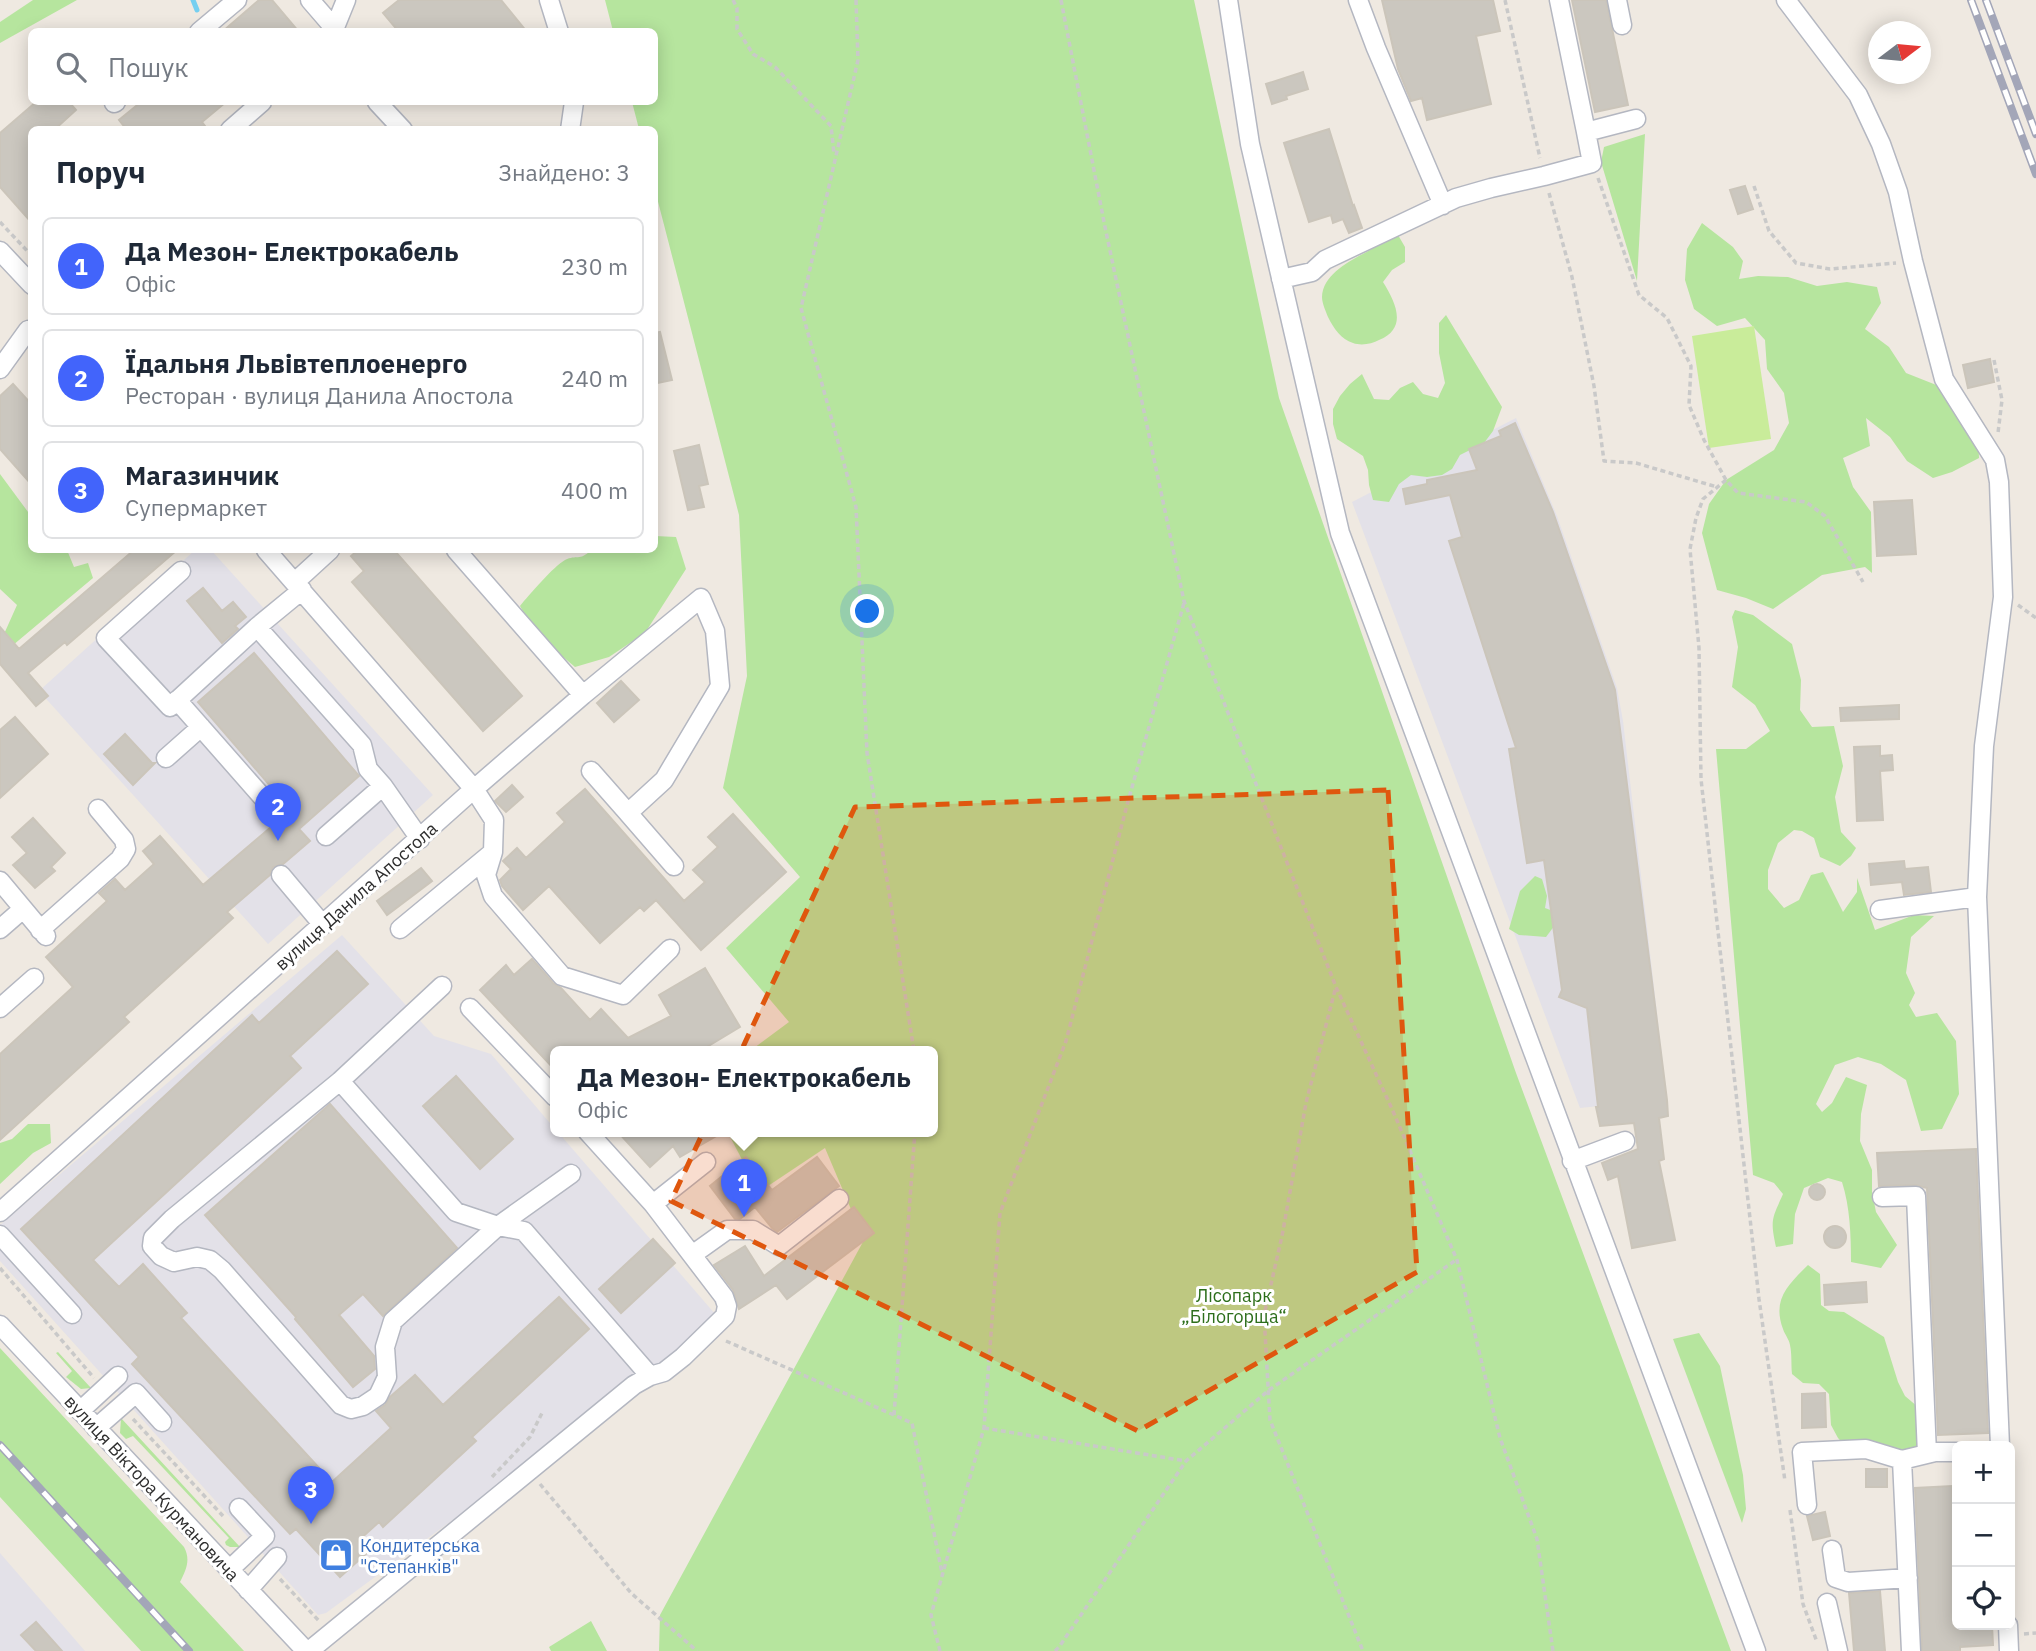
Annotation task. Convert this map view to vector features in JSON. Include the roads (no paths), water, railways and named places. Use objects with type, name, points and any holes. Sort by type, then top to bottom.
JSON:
[{"type":"street","points":[[204,28],[237,0]]},
{"type":"street","points":[[310,0],[332,28]]},
{"type":"street","points":[[335,28],[346,0]]},
{"type":"street","points":[[549,0],[558,28]]},
{"type":"street","points":[[1228,0],[1250,144],[1340,533],[1756,1651]]},
{"type":"street","points":[[1358,0],[1443,205]]},
{"type":"street","points":[[1281,279],[1312,272],[1325,260],[1456,198],[1592,163],[1559,0]]},
{"type":"street","points":[[1617,0],[1622,25]]},
{"type":"street","points":[[1786,0],[1858,95],[1881,144],[1898,192],[1944,379],[1995,460],[1999,482],[2003,597],[1984,746],[1977,897],[2000,1441]]},
{"type":"street","points":[[234,126],[258,105]]},
{"type":"street","points":[[380,105],[399,126]]},
{"type":"street","points":[[571,126],[574,105]]},
{"type":"street","points":[[1586,132],[1636,119]]},
{"type":"street","points":[[0,251],[28,281]]},
{"type":"street","points":[[0,356],[28,331]]},
{"type":"street","points":[[0,369],[28,332]]},
{"type":"street","points":[[270,553],[474,789],[494,820],[493,852],[486,875],[493,895],[562,976],[624,995],[670,949]]},
{"type":"street","points":[[180,571],[106,638],[170,707],[257,627],[327,553]]},
{"type":"street","points":[[459,553],[583,695]]},
{"type":"street","name":"вулиця Данила Апостола","points":[[0,1212],[474,789],[701,598],[715,631],[720,686],[664,780],[628,813]]},
{"type":"street","points":[[257,627],[362,745],[368,769],[420,839]]},
{"type":"street","points":[[177,700],[265,800]]},
{"type":"street","points":[[166,758],[201,727]]},
{"type":"street","points":[[591,771],[674,866]]},
{"type":"street","points":[[326,836],[383,786]]},
{"type":"street","points":[[0,881],[43,933],[120,859],[126,849],[124,840],[98,809]]},
{"type":"street","points":[[400,929],[493,852]]},
{"type":"street","points":[[281,875],[323,925]]},
{"type":"street","points":[[1880,910],[1977,897]]},
{"type":"street","points":[[0,929],[23,909]]},
{"type":"street","points":[[0,1008],[34,978]]},
{"type":"street","points":[[442,986],[340,1081],[172,1219],[153,1238],[152,1246],[161,1256],[174,1262],[197,1257],[210,1260],[222,1270],[341,1405],[351,1409],[363,1406],[378,1396],[387,1377],[385,1347],[393,1321],[498,1226],[571,1174]]},
{"type":"street","points":[[470,1008],[550,1092]]},
{"type":"street","points":[[340,1081],[456,1212],[498,1226],[524,1231],[650,1376]]},
{"type":"street","points":[[307,1651],[635,1385],[664,1372],[683,1357],[725,1316],[727,1307],[724,1297],[653,1204],[592,1137]]},
{"type":"street","points":[[1573,1161],[1625,1141]]},
{"type":"street","points":[[653,1204],[706,1162]]},
{"type":"street","points":[[1882,1197],[1916,1196],[1927,1454]]},
{"type":"street","points":[[692,1255],[727,1230],[753,1230],[779,1246],[839,1199]]},
{"type":"street","points":[[0,1235],[72,1314]]},
{"type":"street","name":"вулиця Віктора Курмановича","points":[[0,1325],[307,1651]]},
{"type":"street","points":[[80,1411],[118,1376]]},
{"type":"street","points":[[96,1428],[135,1393],[162,1422]]},
{"type":"street","points":[[1807,1505],[1802,1452],[1866,1449],[1902,1460],[1927,1454],[1952,1452]]},
{"type":"street","points":[[1902,1460],[1911,1651]]},
{"type":"street","points":[[229,1570],[265,1536],[233,1515]]},
{"type":"street","points":[[1832,1550],[1836,1578],[1847,1582],[1908,1578]]},
{"type":"street","points":[[248,1590],[277,1566]]},
{"type":"street","points":[[1827,1603],[1838,1651]]},
{"type":"street","points":[[2008,1630],[2009,1651]]},
{"type":"waterway","points":[[193,0],[197,10]]},
{"type":"railway","points":[[1971,0],[2036,174]]},
{"type":"railway","points":[[1986,0],[2036,134]]},
{"type":"railway","points":[[0,1445],[189,1651]]},
{"type":"place","name":"Їдальня Львівтеплоенерго","points":[[278,841]]},
{"type":"place","name":"Да Мезон- Електрокабель","points":[[744,1217]]},
{"type":"place","name":"Магазинчик","points":[[311,1524]]},
{"type":"place","name":"Кондитерська \"Степанків\"","points":[[336,1555]]},
{"type":"park label","name":"Лісопарк „Білогорща“","points":[[1234,1305]]}]
